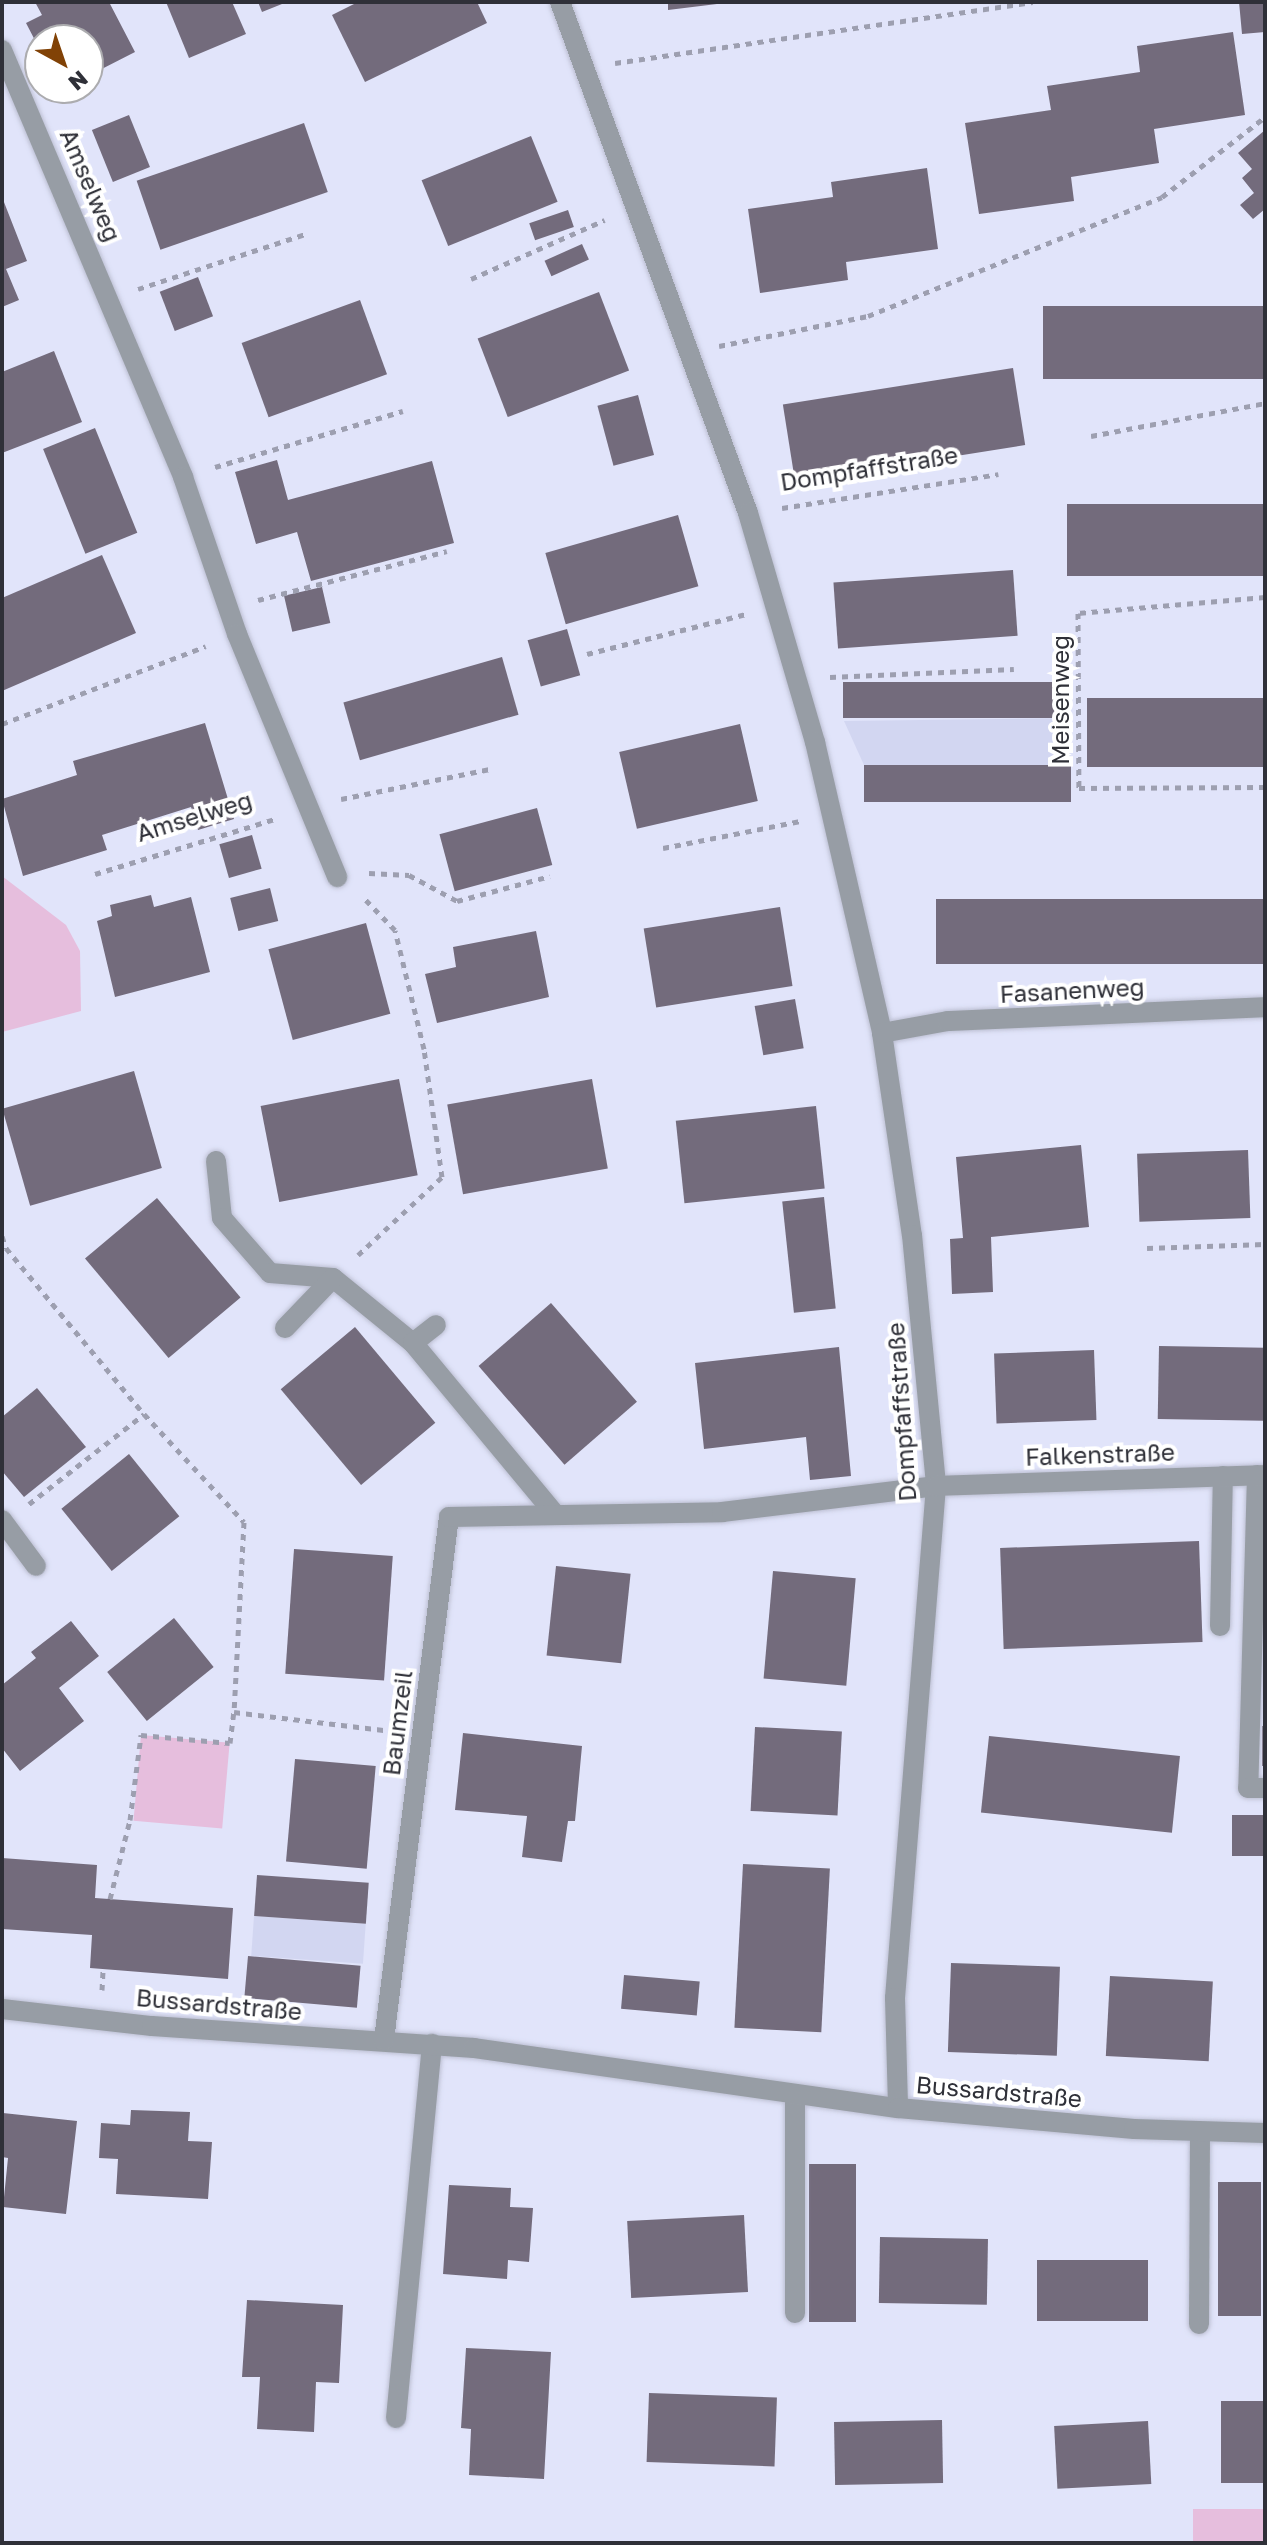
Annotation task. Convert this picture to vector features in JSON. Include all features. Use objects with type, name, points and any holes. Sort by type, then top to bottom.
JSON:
[{"type":"street","name":"Dompfaffstraße","points":[[560,2],[748,513],[797,678],[882,1033],[912,1235],[936,1486],[895,1998],[898,2108]]},
{"type":"street","name":"Amselweg","points":[[2,50],[110,298],[183,477],[237,634],[336,874]]},
{"type":"street","name":"Fasanenweg","points":[[882,1033],[948,1021],[1265,1007]]},
{"type":"street","points":[[216,1161],[222,1218],[270,1273],[333,1278],[413,1343],[555,1514]]},
{"type":"street","points":[[285,1328],[333,1278]]},
{"type":"street","points":[[413,1343],[436,1325]]},
{"type":"street","points":[[1261,1475],[1248,1788],[1265,1788]]},
{"type":"street","name":"Falkenstraße","points":[[936,1486],[1261,1475]]},
{"type":"street","points":[[1220,1626],[1223,1476]]},
{"type":"street","name":"Baumzeil","points":[[384,2040],[449,1517],[722,1512],[936,1486]]},
{"type":"street","points":[[2,1520],[36,1566]]},
{"type":"street","name":"Bussardstraße","points":[[2,2009],[152,2026],[432,2044],[898,2108],[1200,2132],[1265,2133]]},
{"type":"street","points":[[396,2418],[432,2044]]},
{"type":"street","points":[[795,2094],[795,2313]]},
{"type":"street","points":[[1199,2324],[1200,2132]]},
{"type":"path","points":[[584,67],[1033,2]]},
{"type":"path","points":[[689,355],[868,316],[1162,197],[1265,117]]},
{"type":"path","points":[[471,279],[636,207]]},
{"type":"path","points":[[110,298],[308,233]]},
{"type":"path","points":[[1091,436],[1265,403]]},
{"type":"path","points":[[183,477],[403,411]]},
{"type":"path","name":"Dompfaffstraße","points":[[748,513],[998,474]]},
{"type":"path","points":[[230,607],[447,551]]},
{"type":"path","name":"Meisenweg","points":[[1265,597],[1078,613],[1079,788],[1265,787]]},
{"type":"path","points":[[587,654],[774,607]]},
{"type":"path","points":[[2,724],[237,634]]},
{"type":"path","points":[[797,678],[1014,669]]},
{"type":"path","name":"Amselweg","points":[[95,874],[380,789],[490,769]]},
{"type":"path","points":[[663,848],[829,816]]},
{"type":"path","points":[[336,874],[409,875],[457,901],[550,876]]},
{"type":"path","points":[[333,1278],[442,1177],[424,1049],[395,930],[373,904],[336,874]]},
{"type":"path","points":[[2,1236],[6,1248],[144,1414],[244,1522],[230,1743],[141,1735],[130,1820],[110,1899]]},
{"type":"path","points":[[1147,1248],[1265,1244]]},
{"type":"path","points":[[26,1506],[144,1414]]},
{"type":"path","points":[[234,1712],[422,1735]]},
{"type":"shaded area","points":[[1068,718],[1071,766],[864,765],[844,721]]},
{"type":"shaded area","points":[[2,876],[66,925],[80,951],[81,1011],[2,1032]]},
{"type":"shaded area","points":[[141,1735],[230,1743],[222,1828],[134,1821]]},
{"type":"shaded area","points":[[254,1916],[366,1924],[363,1964],[251,1956]]},
{"type":"shaded area","points":[[1193,2509],[1265,2509],[1265,2543],[1193,2543]]},
{"type":"building","points":[[35,2],[109,2],[135,52],[104,68],[104,24],[27,24],[42,15]]},
{"type":"building","points":[[166,2],[232,2],[246,34],[189,58]]},
{"type":"building","points":[[258,2],[287,2],[262,12]]},
{"type":"building","points":[[358,2],[477,2],[487,23],[365,82],[332,15]]},
{"type":"building","points":[[668,2],[716,2],[717,4],[668,10]]},
{"type":"building","points":[[1239,2],[1265,2],[1265,32],[1242,34]]},
{"type":"building","points":[[1233,32],[1245,115],[1154,129],[1159,163],[1071,177],[1074,201],[979,214],[965,123],[1051,110],[1047,86],[1140,72],[1137,46]]},
{"type":"building","points":[[129,115],[150,167],[113,182],[92,130]]},
{"type":"building","points":[[304,123],[328,192],[160,250],[137,181]]},
{"type":"building","points":[[1265,130],[1265,209],[1253,219],[1240,205],[1254,193],[1242,178],[1252,169],[1238,153]]},
{"type":"building","points":[[531,136],[558,202],[448,246],[422,180]]},
{"type":"building","points":[[927,168],[938,249],[846,262],[848,280],[760,293],[748,209],[833,197],[831,182]]},
{"type":"building","points":[[2,197],[27,261],[6,269],[19,300],[2,307]]},
{"type":"building","points":[[568,210],[574,227],[535,240],[529,223]]},
{"type":"building","points":[[582,244],[589,260],[551,276],[545,261]]},
{"type":"building","points":[[198,277],[213,316],[175,331],[160,292]]},
{"type":"building","points":[[599,292],[629,370],[508,417],[478,339]]},
{"type":"building","points":[[360,300],[387,374],[269,417],[242,343]]},
{"type":"building","points":[[1043,306],[1265,306],[1265,379],[1043,379]]},
{"type":"building","points":[[54,351],[82,422],[2,453],[2,372]]},
{"type":"building","points":[[1013,368],[1025,445],[795,481],[783,404]]},
{"type":"building","points":[[638,395],[654,455],[613,466],[597,406]]},
{"type":"building","points":[[95,428],[137,533],[85,554],[43,449]]},
{"type":"building","points":[[277,460],[288,500],[432,461],[454,543],[311,581],[297,532],[256,544],[235,472]]},
{"type":"building","points":[[1067,504],[1265,504],[1265,576],[1067,576]]},
{"type":"building","points":[[678,515],[698,586],[566,624],[545,553]]},
{"type":"building","points":[[102,555],[136,633],[2,691],[2,598]]},
{"type":"building","points":[[1013,570],[1018,636],[838,648],[833,583]]},
{"type":"building","points":[[322,587],[330,623],[292,632],[284,596]]},
{"type":"building","points":[[567,629],[580,675],[541,686],[528,640]]},
{"type":"building","points":[[502,657],[519,715],[360,760],[343,702]]},
{"type":"building","points":[[843,682],[1068,682],[1068,718],[843,718]]},
{"type":"building","points":[[1087,698],[1265,698],[1265,767],[1087,767]]},
{"type":"building","points":[[205,723],[234,819],[198,830],[191,807],[102,835],[107,850],[23,876],[2,799],[77,775],[73,761]]},
{"type":"building","points":[[740,724],[758,801],[637,829],[619,752]]},
{"type":"building","points":[[864,765],[1071,765],[1071,802],[864,802]]},
{"type":"building","points":[[537,808],[552,865],[455,891],[439,834]]},
{"type":"building","points":[[252,835],[262,869],[229,878],[219,844]]},
{"type":"building","points":[[270,888],[278,921],[238,931],[230,898]]},
{"type":"building","points":[[151,895],[154,907],[191,897],[210,972],[115,997],[97,921],[112,916],[110,905]]},
{"type":"building","points":[[936,899],[1265,899],[1265,964],[936,964]]},
{"type":"building","points":[[780,907],[793,986],[656,1008],[644,929]]},
{"type":"building","points":[[366,923],[390,1014],[293,1040],[268,949]]},
{"type":"building","points":[[536,931],[549,997],[437,1023],[425,974],[456,967],[453,947]]},
{"type":"building","points":[[795,999],[804,1048],[763,1055],[755,1006]]},
{"type":"building","points":[[134,1071],[162,1168],[30,1206],[2,1109]]},
{"type":"building","points":[[399,1079],[418,1175],[279,1202],[261,1106]]},
{"type":"building","points":[[592,1079],[608,1169],[463,1194],[447,1105]]},
{"type":"building","points":[[816,1106],[825,1189],[684,1203],[676,1121]]},
{"type":"building","points":[[1081,1145],[1089,1227],[991,1237],[993,1292],[952,1294],[950,1239],[963,1238],[956,1157]]},
{"type":"building","points":[[1248,1150],[1250,1218],[1139,1222],[1137,1154]]},
{"type":"building","points":[[824,1197],[836,1308],[794,1313],[782,1201]]},
{"type":"building","points":[[157,1198],[241,1298],[169,1358],[85,1258]]},
{"type":"building","points":[[551,1303],[637,1402],[564,1465],[479,1366]]},
{"type":"building","points":[[355,1327],[435,1423],[361,1485],[281,1389]]},
{"type":"building","points":[[1159,1346],[1265,1348],[1264,1421],[1158,1419]]},
{"type":"building","points":[[839,1347],[851,1476],[810,1480],[806,1437],[704,1449],[695,1363]]},
{"type":"building","points":[[1094,1350],[1096,1420],[997,1423],[994,1353]]},
{"type":"building","points":[[37,1388],[86,1447],[24,1497],[2,1471],[2,1417]]},
{"type":"building","points":[[129,1454],[179,1516],[112,1571],[61,1509]]},
{"type":"building","points":[[1199,1541],[1203,1642],[1004,1649],[1000,1548]]},
{"type":"building","points":[[294,1549],[393,1556],[384,1681],[285,1674]]},
{"type":"building","points":[[556,1566],[631,1574],[621,1663],[547,1656]]},
{"type":"building","points":[[773,1571],[856,1578],[846,1686],[764,1679]]},
{"type":"building","points":[[174,1618],[214,1667],[147,1721],[107,1672]]},
{"type":"building","points":[[71,1621],[99,1656],[59,1688],[84,1721],[20,1771],[2,1748],[2,1685],[36,1658],[31,1652]]},
{"type":"building","points":[[1262,1726],[1265,1726],[1265,1766],[1262,1766]]},
{"type":"building","points":[[755,1727],[842,1732],[837,1815],[751,1811]]},
{"type":"building","points":[[463,1733],[582,1746],[575,1821],[568,1821],[562,1862],[522,1857],[527,1816],[455,1810]]},
{"type":"building","points":[[989,1736],[1180,1756],[1172,1833],[981,1813]]},
{"type":"building","points":[[295,1759],[376,1766],[367,1869],[286,1862]]},
{"type":"building","points":[[1232,1815],[1265,1815],[1265,1856],[1232,1856]]},
{"type":"building","points":[[2,1858],[97,1865],[95,1898],[233,1908],[228,1979],[90,1968],[92,1935],[2,1929]]},
{"type":"building","points":[[743,1864],[830,1869],[821,2032],[734,2028]]},
{"type":"building","points":[[257,1875],[369,1883],[366,1924],[254,1916]]},
{"type":"building","points":[[248,1956],[361,1966],[357,2008],[244,1998]]},
{"type":"building","points":[[951,1963],[1060,1967],[1057,2056],[948,2052]]},
{"type":"building","points":[[624,1975],[700,1982],[697,2015],[621,2009]]},
{"type":"building","points":[[1110,1976],[1213,1981],[1209,2061],[1106,2056]]},
{"type":"building","points":[[131,2110],[190,2112],[188,2141],[212,2142],[208,2199],[116,2194],[118,2159],[99,2158],[101,2123],[130,2125]]},
{"type":"building","points":[[3,2113],[77,2121],[66,2214],[3,2207],[8,2158],[2,2157]]},
{"type":"building","points":[[809,2164],[856,2164],[856,2322],[809,2322]]},
{"type":"building","points":[[1218,2182],[1261,2182],[1261,2316],[1218,2316]]},
{"type":"building","points":[[449,2185],[511,2188],[510,2207],[533,2208],[529,2262],[508,2260],[507,2279],[443,2274]]},
{"type":"building","points":[[744,2215],[748,2292],[631,2298],[627,2221]]},
{"type":"building","points":[[880,2237],[988,2239],[987,2305],[879,2303]]},
{"type":"building","points":[[1037,2260],[1148,2260],[1148,2321],[1037,2321]]},
{"type":"building","points":[[247,2300],[343,2305],[339,2383],[316,2382],[314,2432],[257,2429],[260,2377],[242,2377]]},
{"type":"building","points":[[466,2348],[551,2352],[544,2479],[469,2475],[471,2429],[461,2428]]},
{"type":"building","points":[[649,2393],[777,2397],[775,2466],[647,2462]]},
{"type":"building","points":[[1221,2401],[1265,2401],[1265,2483],[1221,2483]]},
{"type":"building","points":[[942,2420],[943,2483],[835,2485],[834,2422]]},
{"type":"building","points":[[1148,2421],[1151,2484],[1057,2489],[1054,2426]]}]
